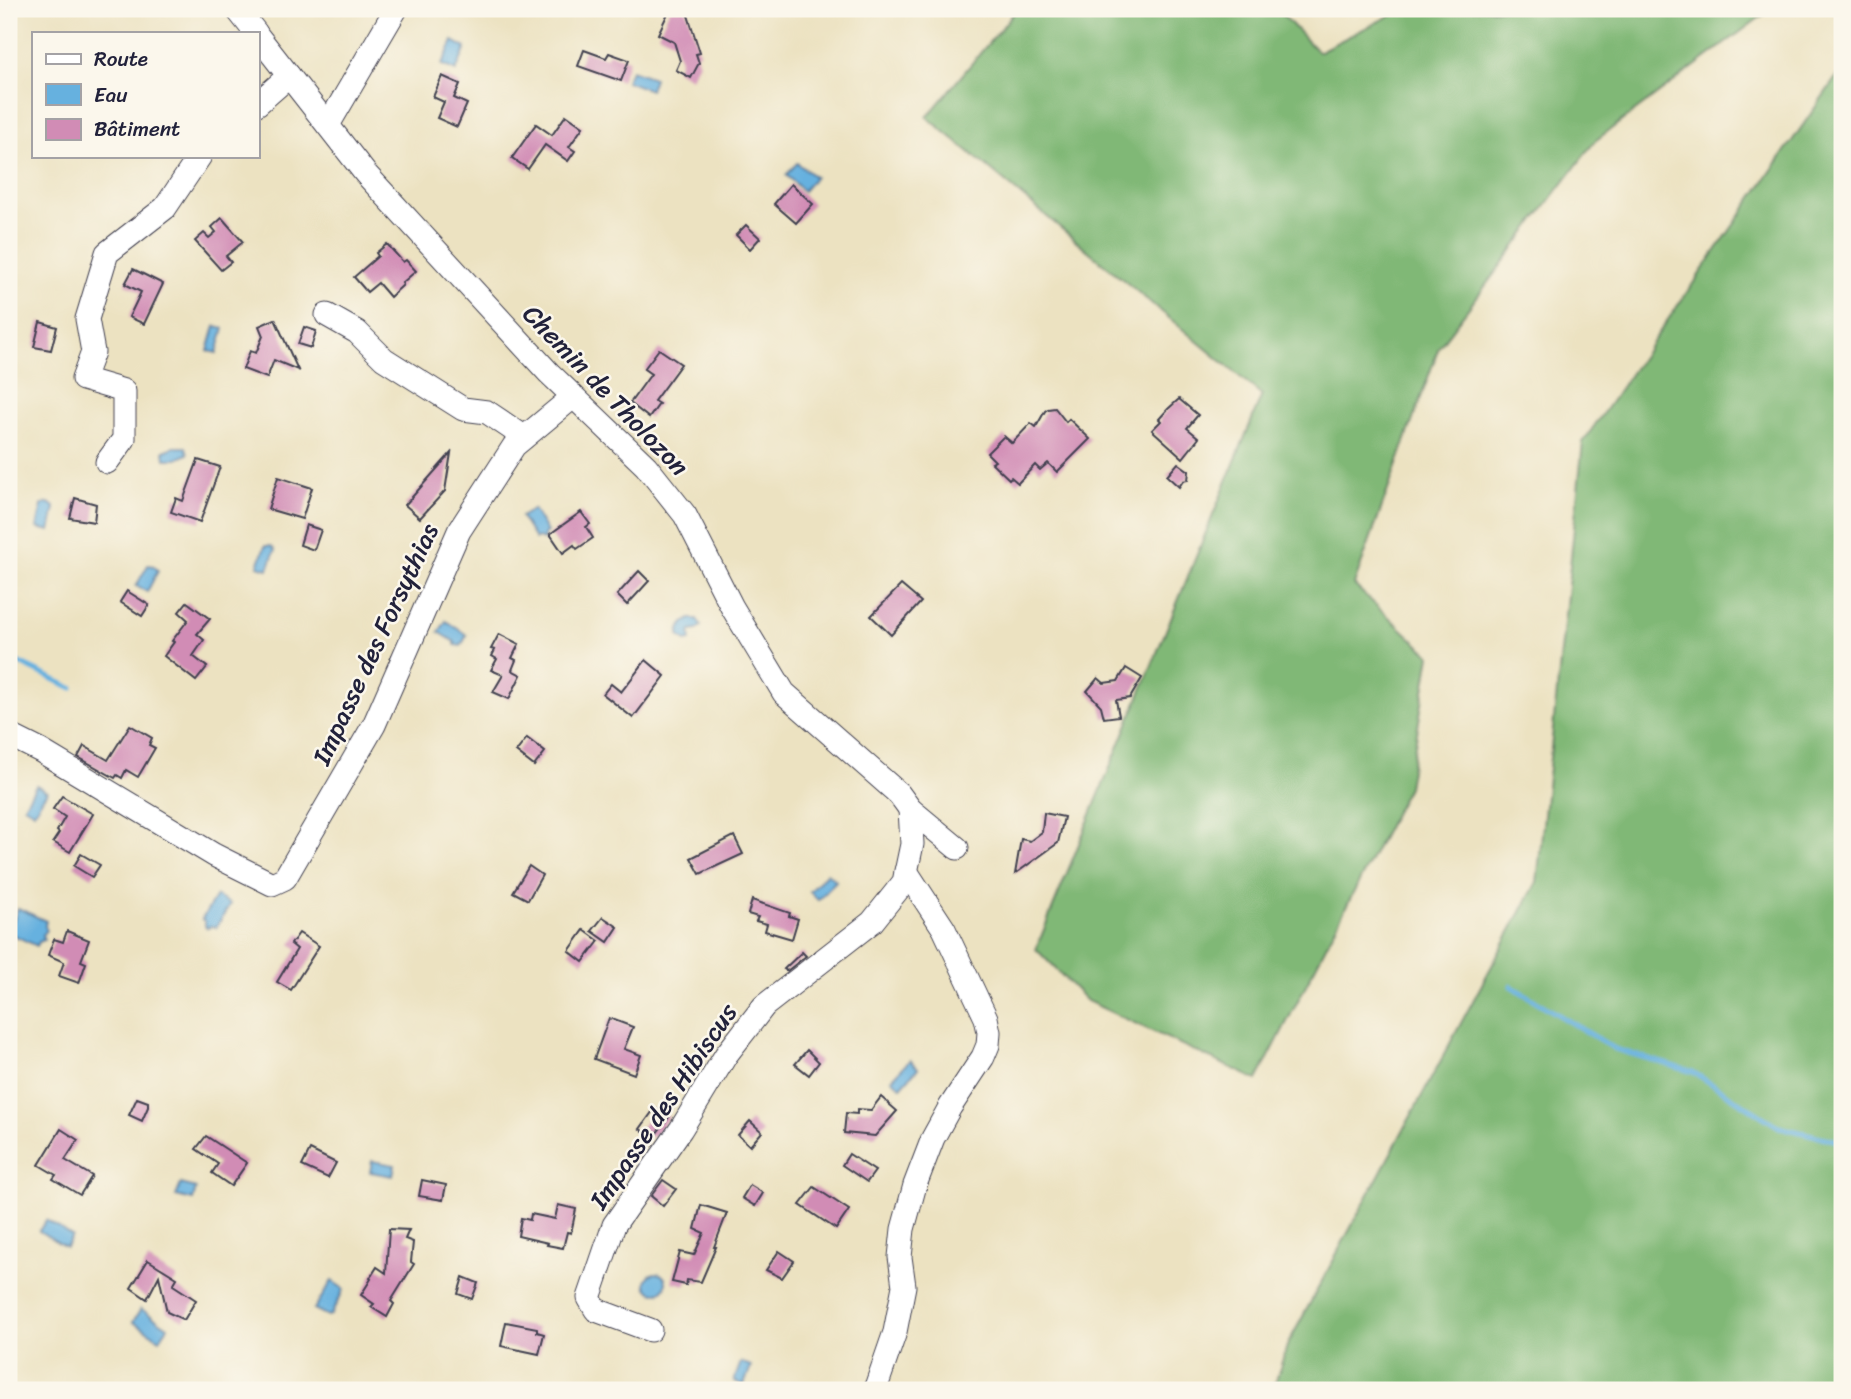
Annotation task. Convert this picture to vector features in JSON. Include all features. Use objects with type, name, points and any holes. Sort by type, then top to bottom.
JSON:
[{"type":"street","name":"Chemin de Tholozon","points":[[237,9],[254,32]]},
{"type":"street","points":[[327,125],[396,9]]},
{"type":"street","name":"Chemin de Tholozon","points":[[259,38],[374,183],[549,373],[646,466],[685,514],[732,607],[784,694],[899,794],[910,809],[957,848]]},
{"type":"street","points":[[259,102],[289,76]]},
{"type":"street","points":[[107,462],[124,439],[124,391],[83,379],[93,352],[87,318],[107,253],[165,208],[200,158]]},
{"type":"street","points":[[327,315],[357,332],[384,359],[463,409],[487,412],[524,437]]},
{"type":"street","name":"Impasse des Forsythias","points":[[9,735],[41,751],[214,856],[272,884],[285,878],[374,725],[458,531],[514,446],[573,397]]},
{"type":"street","name":"Impasse des Hibiscus","points":[[650,1330],[596,1310],[589,1298],[614,1225],[681,1129],[726,1055],[764,1006],[872,922],[904,881],[912,844],[910,809]]},
{"type":"street","points":[[875,1390],[900,1309],[904,1286],[900,1257],[903,1229],[915,1185],[944,1118],[983,1057],[989,1032],[986,1018],[944,929],[906,871]]},
{"type":"green space","points":[[1017,9],[1277,9],[1318,52],[1403,9],[1771,9],[1595,141],[1439,347],[1354,585],[1430,655],[1408,787],[1257,1080],[1087,1001],[1036,949],[1262,395],[927,117]]},
{"type":"green space","points":[[1842,69],[1842,1390],[1273,1390],[1287,1346],[1537,882],[1583,442]]},
{"type":"water","points":[[453,41],[466,48],[456,71],[442,65]]},
{"type":"water","points":[[631,70],[654,78],[650,90],[626,81]]},
{"type":"water","points":[[797,163],[815,177],[803,191],[786,175]]},
{"type":"water","points":[[215,326],[224,328],[217,353],[208,351]]},
{"type":"water","points":[[174,447],[186,447],[188,454],[177,459],[165,459],[164,451]]},
{"type":"water","points":[[47,503],[55,508],[50,531],[37,528],[42,505]]},
{"type":"water","points":[[533,509],[547,532],[544,534],[544,540],[535,539],[521,517]]},
{"type":"water","points":[[265,546],[271,546],[275,550],[268,569],[258,566]]},
{"type":"water","points":[[148,565],[154,566],[158,571],[147,592],[136,586]]},
{"type":"water","points":[[691,619],[697,619],[701,626],[691,631],[691,640],[686,641],[679,633],[682,626]]},
{"type":"water","points":[[446,621],[467,635],[461,646],[455,645],[455,642],[439,632]]},
{"type":"water","points":[[36,785],[47,791],[34,812],[24,806]]},
{"type":"water","points":[[827,873],[836,881],[818,900],[810,892]]},
{"type":"water","points":[[216,896],[230,904],[216,928],[207,928],[202,919]]},
{"type":"water","points":[[18,908],[46,921],[46,930],[42,935],[44,940],[37,946],[9,933]]},
{"type":"water","points":[[910,1060],[918,1068],[901,1087],[892,1079]]},
{"type":"water","points":[[372,1161],[395,1165],[393,1176],[370,1172]]},
{"type":"water","points":[[181,1184],[196,1188],[193,1200],[176,1196]]},
{"type":"water","points":[[46,1220],[72,1236],[66,1247],[39,1231]]},
{"type":"water","points":[[656,1273],[663,1276],[666,1283],[663,1290],[656,1293],[649,1290],[646,1283],[649,1276]]},
{"type":"water","points":[[332,1281],[344,1289],[328,1316],[314,1309]]},
{"type":"water","points":[[141,1309],[168,1327],[160,1339],[133,1322]]},
{"type":"water","points":[[741,1362],[751,1366],[744,1385],[734,1381]]},
{"type":"building","points":[[670,9],[686,9],[700,53],[696,54],[699,63],[691,78],[676,70],[680,61],[674,42],[658,34]]},
{"type":"building","points":[[584,50],[606,58],[609,53],[629,60],[621,81],[578,66]]},
{"type":"building","points":[[442,76],[460,84],[454,98],[467,104],[457,127],[437,118],[444,102],[433,97]]},
{"type":"building","points":[[566,115],[583,127],[569,147],[575,151],[568,161],[545,145],[528,169],[512,158],[536,124],[552,135]]},
{"type":"building","points":[[791,184],[813,204],[796,223],[774,204]]},
{"type":"building","points":[[222,218],[243,242],[226,256],[231,262],[221,270],[195,241],[204,233],[209,238],[216,232],[212,227]]},
{"type":"building","points":[[746,225],[760,238],[750,249],[736,235]]},
{"type":"building","points":[[387,244],[403,262],[406,260],[416,271],[390,297],[378,283],[367,292],[354,277],[378,256],[376,253]]},
{"type":"building","points":[[133,269],[163,284],[144,324],[129,317],[141,292],[125,284]]},
{"type":"building","points":[[275,319],[298,370],[274,360],[267,378],[243,369],[250,351],[256,353],[263,336],[259,326]]},
{"type":"building","points":[[40,322],[57,327],[51,350],[34,347]]},
{"type":"building","points":[[304,327],[316,331],[311,348],[298,344]]},
{"type":"building","points":[[659,349],[681,364],[654,401],[659,404],[649,418],[630,403],[651,374],[644,369]]},
{"type":"building","points":[[1179,399],[1198,415],[1187,428],[1199,438],[1183,458],[1152,430]]},
{"type":"building","points":[[1055,408],[1066,422],[1069,419],[1090,439],[1057,472],[1048,463],[1040,470],[1035,465],[1018,483],[1011,477],[1009,479],[992,463],[995,461],[987,453],[1004,436],[1012,443],[1031,423],[1036,427],[1045,411]]},
{"type":"building","points":[[451,453],[445,491],[420,518],[405,505]]},
{"type":"building","points":[[198,460],[220,467],[200,522],[171,512],[176,498],[183,501]]},
{"type":"building","points":[[1178,463],[1189,471],[1188,480],[1183,481],[1179,487],[1167,476]]},
{"type":"building","points":[[278,477],[312,488],[302,519],[268,509]]},
{"type":"building","points":[[75,498],[96,504],[94,522],[70,518]]},
{"type":"building","points":[[581,512],[590,524],[586,527],[593,538],[577,549],[574,545],[563,553],[550,534]]},
{"type":"building","points":[[306,525],[321,530],[314,550],[300,545]]},
{"type":"building","points":[[639,571],[649,581],[627,605],[617,595]]},
{"type":"building","points":[[901,585],[921,602],[891,635],[871,616]]},
{"type":"building","points":[[127,591],[149,605],[142,616],[120,602]]},
{"type":"building","points":[[187,602],[210,619],[197,634],[204,640],[193,656],[207,667],[196,681],[164,656],[188,620],[179,612]]},
{"type":"building","points":[[499,634],[519,644],[512,658],[516,660],[512,670],[521,675],[509,699],[493,692],[503,675],[491,670],[497,659],[492,656],[495,650],[491,649]]},
{"type":"building","points":[[646,660],[665,676],[633,718],[603,694],[611,684],[621,692]]},
{"type":"building","points":[[1126,668],[1142,678],[1130,698],[1116,700],[1119,716],[1104,718],[1101,706],[1087,691],[1098,678],[1104,683],[1118,681]]},
{"type":"building","points":[[130,725],[152,738],[149,745],[155,748],[138,777],[126,770],[122,778],[117,775],[115,778],[78,757],[84,746],[108,760]]},
{"type":"building","points":[[527,738],[545,752],[534,766],[516,752]]},
{"type":"building","points":[[62,796],[93,814],[70,852],[53,842],[65,817],[53,809]]},
{"type":"building","points":[[1044,813],[1064,817],[1058,843],[1015,874],[1021,839],[1030,841],[1042,832]]},
{"type":"building","points":[[734,836],[743,854],[700,874],[691,858]]},
{"type":"building","points":[[81,854],[100,865],[92,877],[74,866]]},
{"type":"building","points":[[529,866],[542,875],[528,900],[513,892]]},
{"type":"building","points":[[752,900],[790,913],[789,916],[798,919],[792,939],[765,931],[767,924],[756,921],[758,917],[748,914]]},
{"type":"building","points":[[603,917],[618,927],[608,942],[592,931]]},
{"type":"building","points":[[584,930],[599,941],[583,962],[569,951]]},
{"type":"building","points":[[67,931],[89,940],[81,961],[86,963],[79,983],[59,976],[64,962],[48,955],[54,939],[63,942]]},
{"type":"building","points":[[299,933],[319,946],[291,990],[277,982],[297,949],[291,944]]},
{"type":"building","points":[[802,952],[806,956],[787,971],[784,969]]},
{"type":"building","points":[[609,1018],[633,1027],[624,1049],[641,1055],[634,1074],[594,1059]]},
{"type":"building","points":[[807,1050],[819,1062],[809,1075],[795,1064]]},
{"type":"building","points":[[881,1097],[897,1111],[875,1136],[844,1133],[846,1113],[857,1114],[857,1109],[871,1110]]},
{"type":"building","points":[[137,1098],[148,1102],[142,1121],[129,1115]]},
{"type":"building","points":[[655,1108],[669,1117],[653,1138],[640,1129]]},
{"type":"building","points":[[750,1121],[762,1132],[750,1146],[738,1135]]},
{"type":"building","points":[[61,1129],[78,1140],[65,1160],[92,1176],[80,1195],[53,1179],[56,1175],[39,1165]]},
{"type":"building","points":[[206,1136],[247,1163],[231,1186],[212,1173],[218,1164],[196,1149]]},
{"type":"building","points":[[310,1150],[336,1163],[328,1178],[302,1166]]},
{"type":"building","points":[[849,1154],[875,1171],[867,1182],[842,1165]]},
{"type":"building","points":[[422,1180],[446,1185],[443,1200],[419,1196]]},
{"type":"building","points":[[663,1180],[676,1189],[663,1206],[651,1196]]},
{"type":"building","points":[[750,1185],[763,1193],[755,1206],[742,1198]]},
{"type":"building","points":[[814,1187],[849,1210],[836,1229],[800,1205]]},
{"type":"building","points":[[558,1205],[576,1209],[571,1233],[567,1232],[563,1248],[518,1236],[521,1218],[530,1220],[531,1214],[555,1219]]},
{"type":"building","points":[[701,1205],[727,1213],[716,1247],[701,1282],[687,1280],[686,1285],[672,1282],[680,1252],[694,1255],[704,1233],[695,1229]]},
{"type":"building","points":[[389,1229],[409,1230],[405,1239],[413,1242],[411,1262],[414,1264],[391,1301],[394,1304],[387,1317],[371,1307],[374,1304],[361,1295],[377,1267],[386,1273]]},
{"type":"building","points":[[779,1251],[794,1261],[782,1278],[766,1270]]},
{"type":"building","points":[[148,1260],[177,1278],[173,1285],[196,1300],[184,1320],[167,1312],[159,1276],[147,1299],[131,1288]]},
{"type":"building","points":[[463,1277],[478,1283],[472,1299],[458,1294]]},
{"type":"building","points":[[506,1322],[537,1328],[537,1332],[544,1334],[539,1354],[501,1346]]},
{"type":"waterway","points":[[9,658],[72,688]]},
{"type":"waterway","points":[[1511,986],[1615,1049],[1693,1072],[1779,1127],[1842,1142]]}]
